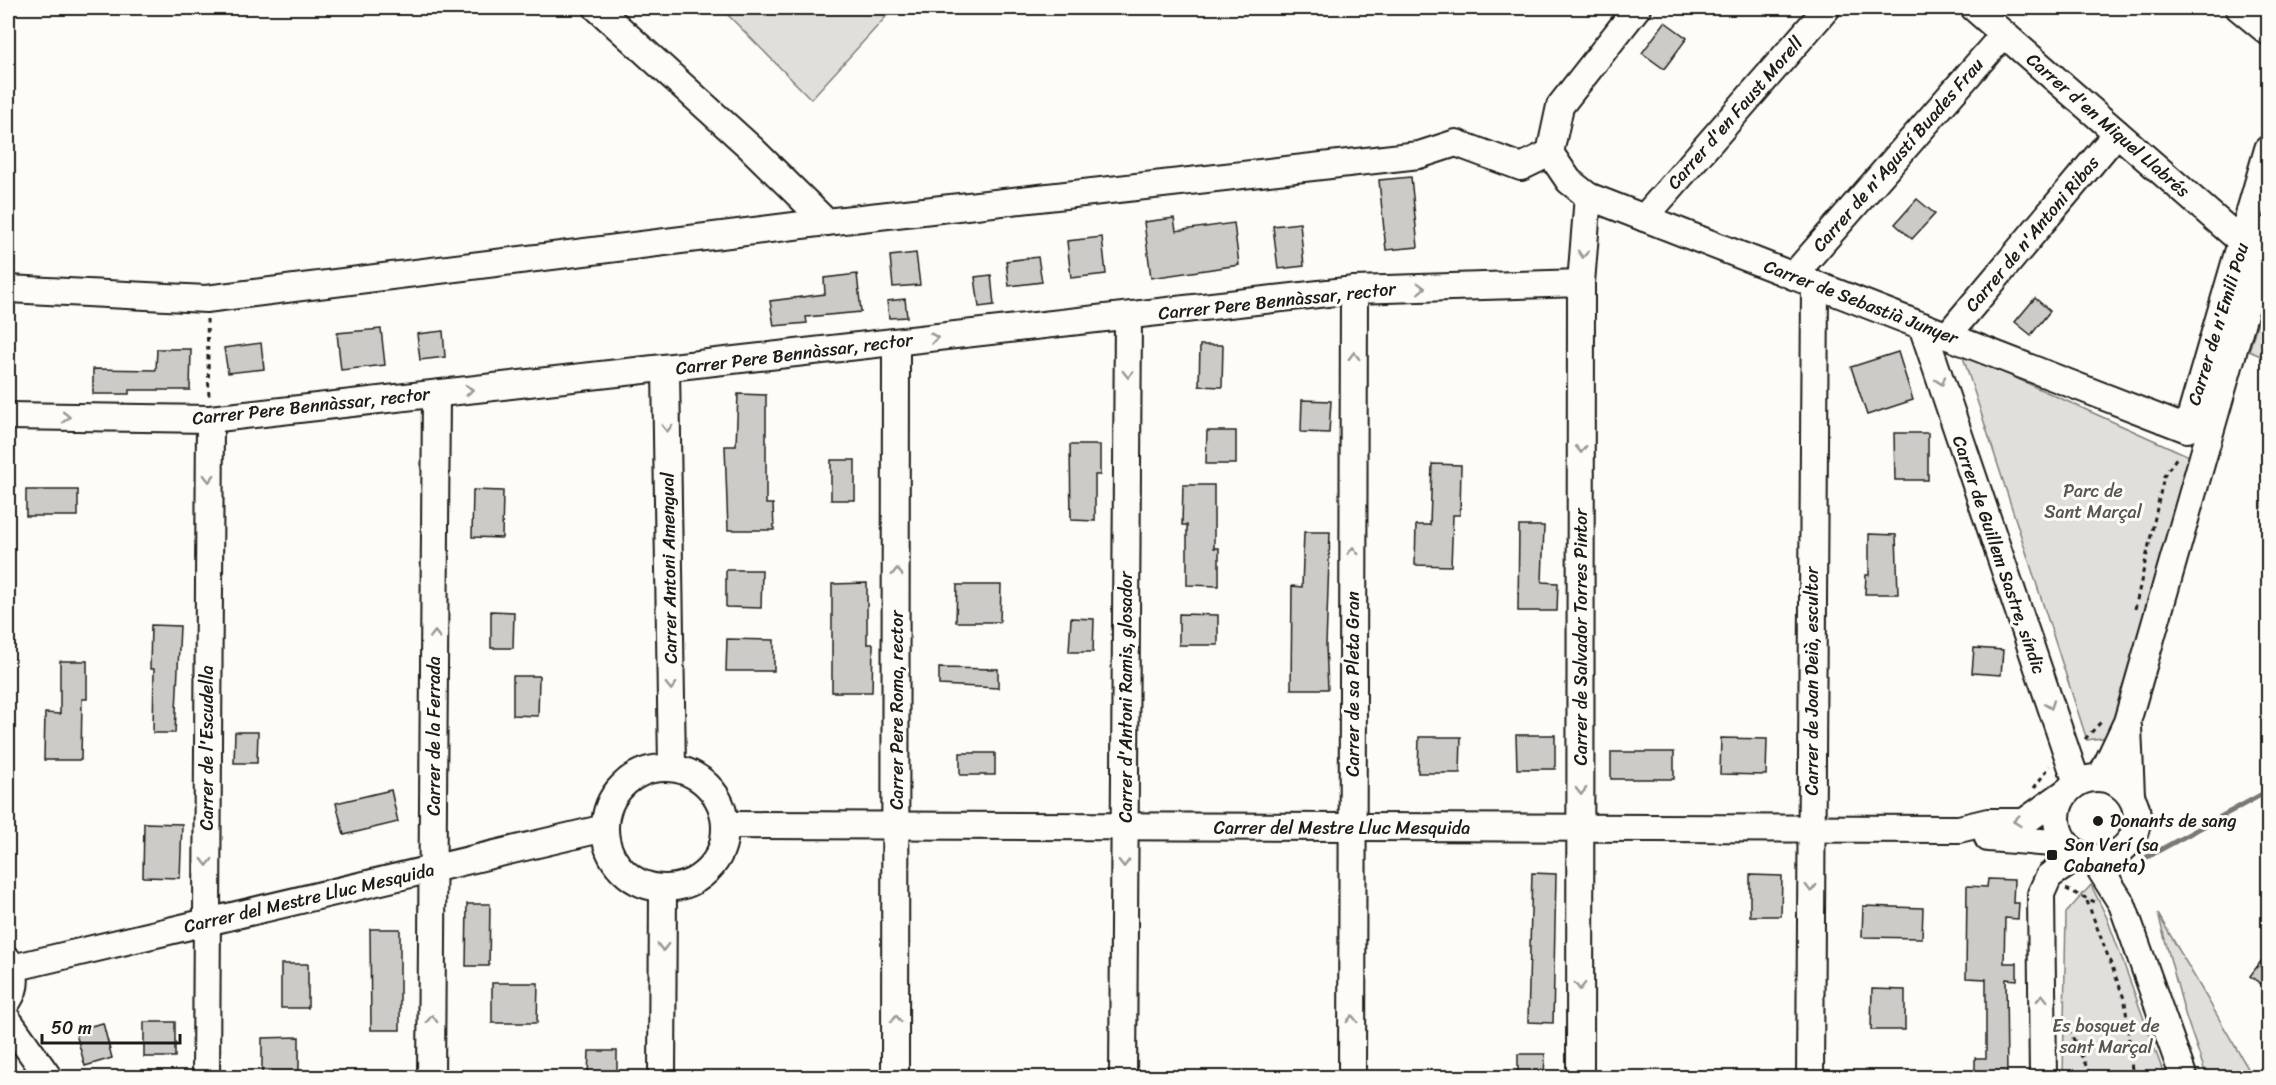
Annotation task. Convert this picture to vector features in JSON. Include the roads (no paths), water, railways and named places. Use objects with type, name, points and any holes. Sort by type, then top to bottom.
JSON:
[{"type":"street","points":[[597,8],[751,148],[826,222]]},
{"type":"street","points":[[8,289],[206,299],[826,222],[1419,155],[1456,143],[1521,167],[1550,153],[1560,105],[1637,8]]},
{"type":"street","name":"Carrer d'en Faust Morell","points":[[1644,218],[1827,8]]},
{"type":"street","name":"Carrer d'en Miquel Llabrés","points":[[1974,8],[2242,242]]},
{"type":"street","points":[[2239,8],[2268,32]]},
{"type":"street","name":"Carrer de n'Agustí Buades Frau","points":[[1804,280],[2004,34]]},
{"type":"street","name":"Carrer de n'Antoni Ribas","points":[[1947,336],[2117,133]]},
{"type":"street","name":"Carrer de n'Emili Pou","points":[[2187,429],[2268,149]]},
{"type":"street","name":"Carrer de Sebastià Junyer","points":[[1550,153],[1569,181],[1588,196],[2187,429]]},
{"type":"street","name":"Carrer de Salvador Torres Pintor","points":[[1580,1077],[1581,283],[1588,196]]},
{"type":"street","points":[[2080,852],[2105,858],[2125,847],[2132,839],[2138,817],[2131,795],[2127,722],[2268,230]]},
{"type":"street","name":"Carrer de Joan Deià, escultor","points":[[1804,280],[1811,830],[1810,1077]]},
{"type":"street","name":"Carrer Pere Bennàssar, rector","points":[[8,416],[210,419],[1354,290],[1581,283]]},
{"type":"street","name":"Carrer de sa Pleta Gran","points":[[1352,1077],[1354,290]]},
{"type":"street","name":"Carrer d'Antoni Ramis, glosador","points":[[1123,1077],[1128,316]]},
{"type":"street","name":"Carrer de Guillem Sastre, síndic","points":[[1922,326],[2081,784]]},
{"type":"street","name":"Carrer Pere Roma, rector","points":[[895,1077],[896,342]]},
{"type":"street","name":"Carrer Antoni Amengual","points":[[666,369],[672,767]]},
{"type":"street","name":"Carrer de la Ferrada","points":[[431,1077],[436,394]]},
{"type":"street","name":"Carrer de l'Escudella","points":[[206,1077],[210,419]]},
{"type":"street","points":[[2127,722],[2081,784],[2059,804],[2057,818],[2059,832],[2080,852],[2122,904],[2184,1077]]},
{"type":"street","points":[[672,767],[696,776],[715,793],[723,808],[726,825],[724,845],[715,863],[683,886],[663,889],[645,885],[629,876],[615,863],[607,846],[605,828],[608,808],[618,790],[633,776],[651,768],[672,767]]},
{"type":"street","points":[[2081,784],[2118,783],[2131,795]]},
{"type":"street","name":"Carrer del Mestre Lluc Mesquida","points":[[1959,830],[1988,822],[2024,822],[2081,784]]},
{"type":"street","name":"Carrer del Mestre Lluc Mesquida","points":[[726,825],[1959,830],[1992,839],[2080,852]]},
{"type":"street","name":"Carrer del Mestre Lluc Mesquida","points":[[10,964],[206,922],[605,828]]},
{"type":"street","points":[[2122,904],[2125,847]]},
{"type":"street","points":[[2043,1077],[2041,894],[2049,876],[2080,852]]},
{"type":"street","points":[[662,1077],[663,889]]},
{"type":"street","points":[[8,1001],[15,986],[10,964]]},
{"type":"street","points":[[8,1020],[49,1077]]},
{"type":"waterway","points":[[2147,857],[2268,791]]},
{"type":"place","name":"Donants de sang","points":[[2098,821]]},
{"type":"place","name":"Son Verí (sa Cabaneta)","points":[[2052,855]]},
{"type":"park label","name":"Parc de Sant Marçal","points":[[2093,501]]},
{"type":"park label","name":"Es bosquet de sant Marçal","points":[[2106,1036]]}]
